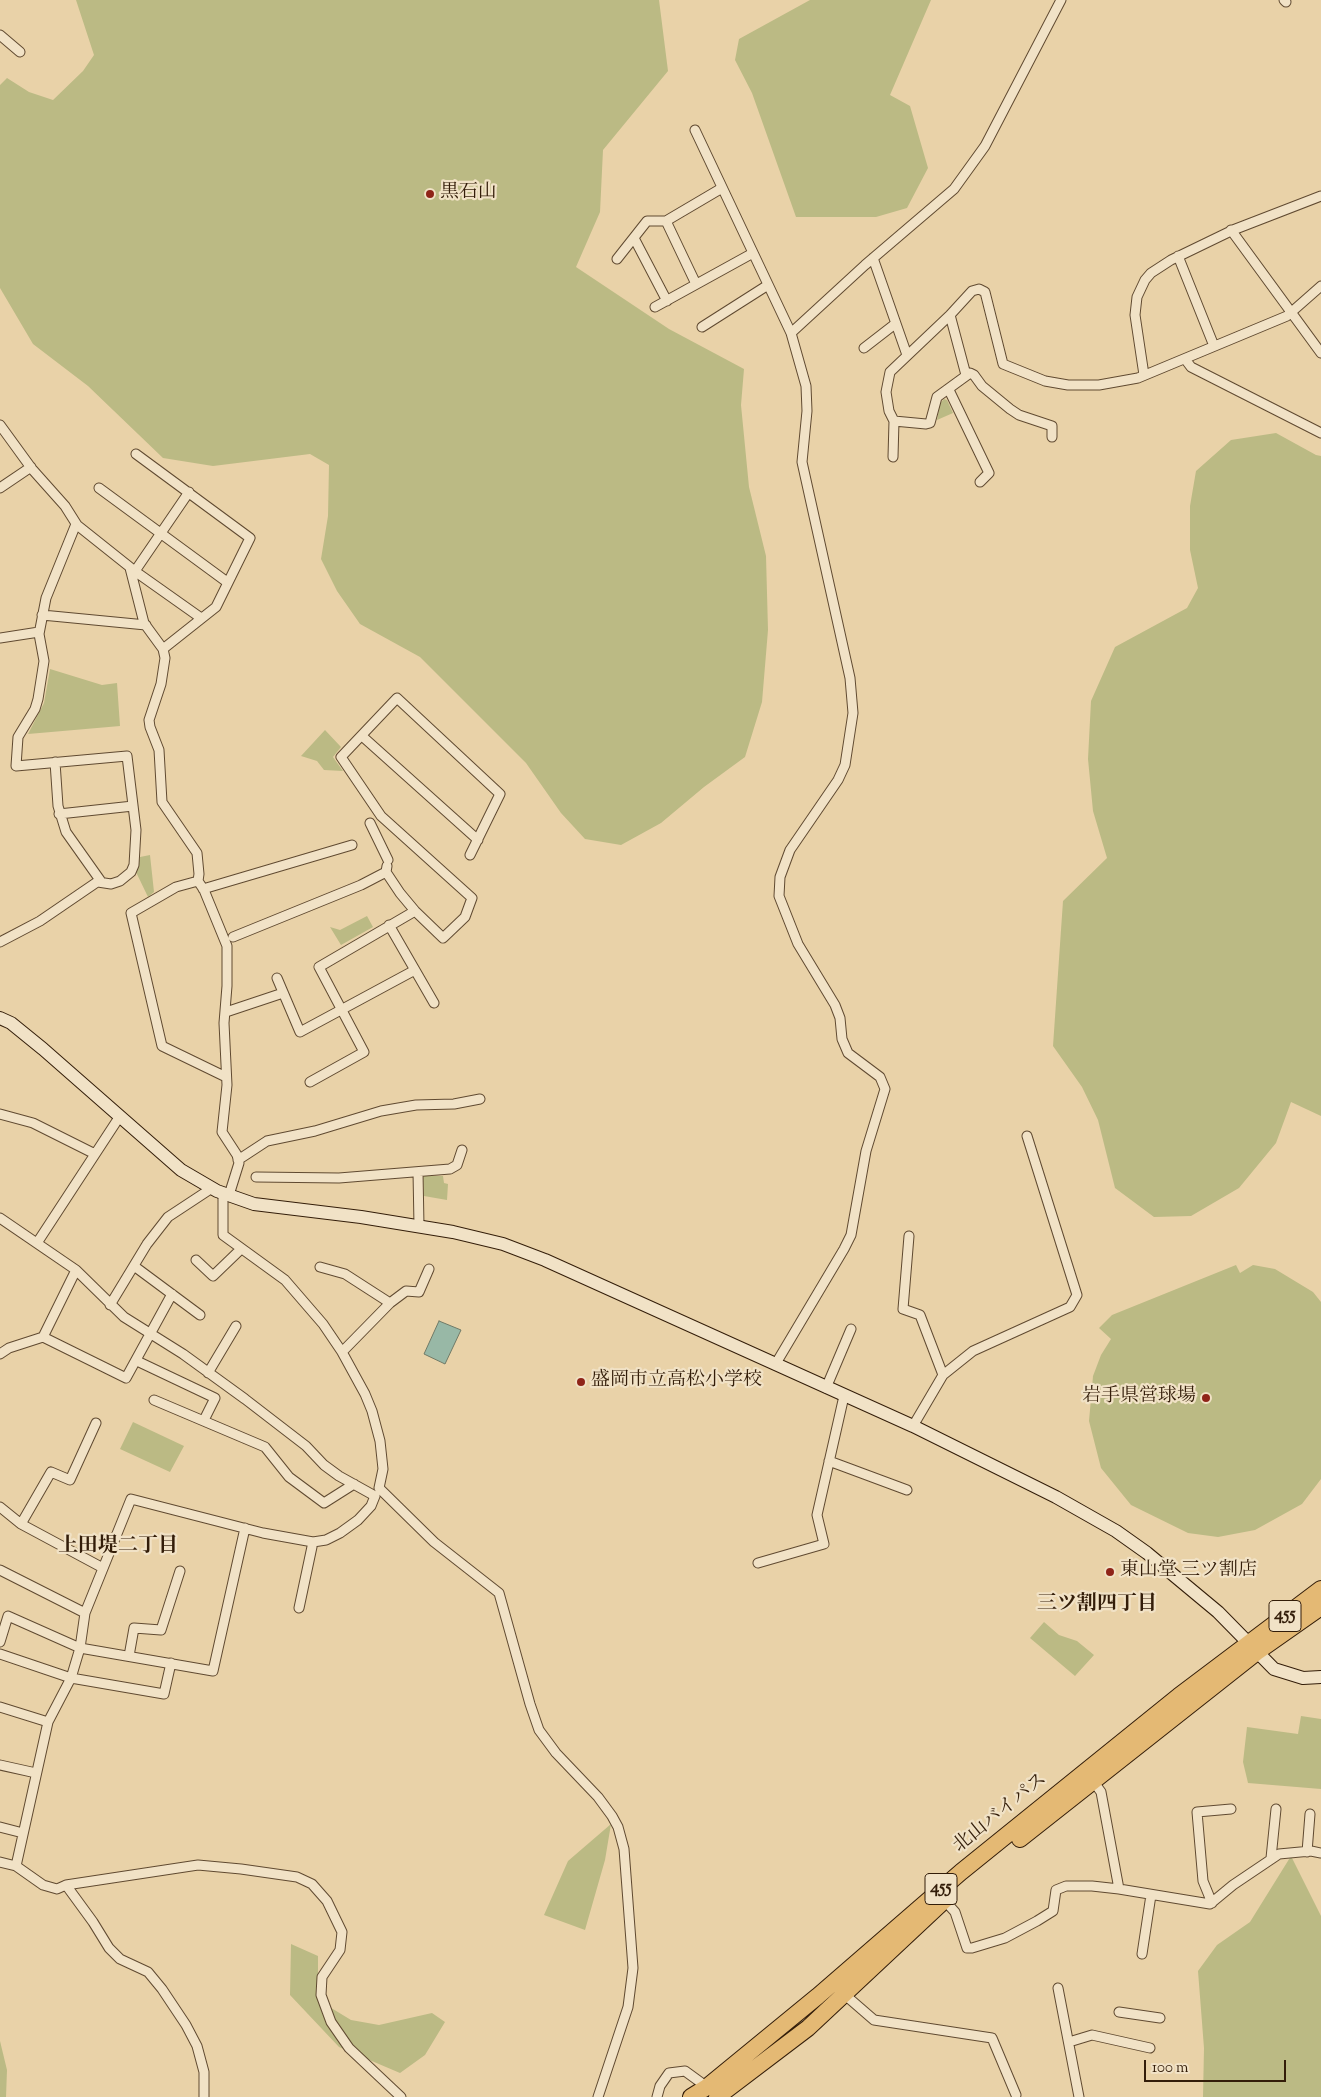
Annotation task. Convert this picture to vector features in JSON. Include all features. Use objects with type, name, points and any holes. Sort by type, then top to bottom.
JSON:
[{"type":"highway","name":"北山バイパス","points":[[691,2097],[713,2094],[808,2028],[963,1884],[1093,1781],[1321,1589]]},
{"type":"highway","name":"北山バイパス","points":[[713,2094],[818,1996],[961,1872],[1179,1696],[1253,1647],[1321,1607]]},
{"type":"street","points":[[791,333],[873,258],[954,189],[985,146],[1061,0]]},
{"type":"street","points":[[0,35],[20,52]]},
{"type":"street","points":[[695,130],[791,333],[806,386],[807,411],[802,462],[850,678],[853,713],[845,765],[838,780],[790,850],[780,877],[779,896],[798,944],[835,1005],[840,1018],[842,1039],[848,1053],[880,1077],[884,1089],[866,1150],[851,1235],[844,1250],[774,1365]]},
{"type":"street","points":[[617,259],[647,221],[666,221],[722,188]]},
{"type":"street","points":[[1144,375],[1134,315],[1137,297],[1145,280],[1151,273],[1178,256],[1231,230],[1321,196]]},
{"type":"street","points":[[666,221],[696,284]]},
{"type":"street","points":[[1231,230],[1321,353]]},
{"type":"street","points":[[634,238],[667,300]]},
{"type":"street","points":[[655,307],[753,253]]},
{"type":"street","points":[[1178,256],[1214,346]]},
{"type":"street","points":[[873,258],[907,355]]},
{"type":"street","points":[[702,327],[768,285]]},
{"type":"street","points":[[894,457],[894,421],[889,411],[886,392],[890,372],[950,315],[972,291],[979,288],[984,292],[1003,364],[1045,381],[1068,385],[1098,385],[1144,375],[1291,313],[1321,286]]},
{"type":"street","points":[[950,315],[966,375]]},
{"type":"street","points":[[864,348],[895,324]]},
{"type":"street","points":[[1185,358],[1191,367],[1321,433]]},
{"type":"street","points":[[894,421],[930,423],[937,397],[970,373],[1000,402],[1019,415],[1052,426],[1052,438]]},
{"type":"street","points":[[949,390],[989,473],[980,482]]},
{"type":"street","points":[[0,425],[31,467],[65,506],[76,524],[132,569],[201,618]]},
{"type":"street","points":[[136,454],[250,538],[216,607],[163,649]]},
{"type":"street","points":[[0,488],[31,467]]},
{"type":"street","points":[[99,488],[227,582]]},
{"type":"street","points":[[189,492],[132,569],[141,613],[146,625],[163,649],[165,658],[164,670],[149,720],[159,750],[162,802],[197,853],[198,881],[227,946],[226,1012],[224,1023],[227,1084],[222,1132],[239,1164],[226,1196],[224,1235],[285,1280],[323,1324],[342,1352],[365,1394],[378,1434],[383,1469],[379,1488],[434,1542],[499,1593],[539,1730],[556,1753],[598,1797],[618,1827],[624,1849],[633,1968],[628,2007],[598,2097]]},
{"type":"street","points":[[0,942],[40,921],[98,882],[111,884],[120,881],[131,872],[137,844],[127,756],[16,766],[18,737],[35,709],[38,699],[44,661],[39,632],[42,614],[50,584],[76,524]]},
{"type":"street","points":[[42,614],[146,625]]},
{"type":"street","points":[[0,638],[39,632]]},
{"type":"street","points":[[370,823],[400,893],[415,911],[443,938],[465,917],[472,898],[457,879],[381,816],[341,758],[397,698],[500,794],[470,855]]},
{"type":"street","points":[[362,736],[478,840]]},
{"type":"street","points":[[55,762],[59,814],[66,832],[100,880],[98,882]]},
{"type":"street","points":[[59,814],[133,806]]},
{"type":"street","points":[[203,889],[352,845]]},
{"type":"street","points":[[233,937],[361,885],[387,866]]},
{"type":"street","points":[[198,881],[176,887],[131,913],[162,1046],[226,1077]]},
{"type":"street","points":[[310,1082],[364,1052],[319,966],[415,911]]},
{"type":"street","points":[[389,925],[434,1003]]},
{"type":"street","points":[[277,978],[300,1032],[415,970]]},
{"type":"street","points":[[226,1012],[283,993]]},
{"type":"street","points":[[0,1018],[11,1023],[43,1049],[181,1170],[226,1196],[254,1204],[361,1217],[454,1232],[504,1244],[545,1260],[774,1365],[913,1426],[1056,1496],[1116,1531],[1146,1553],[1218,1612],[1274,1669],[1303,1678],[1321,1677]]},
{"type":"street","points":[[238,1160],[267,1141],[315,1131],[380,1111],[416,1104],[454,1104],[480,1099]]},
{"type":"street","points":[[0,1114],[33,1123],[95,1154]]},
{"type":"street","points":[[37,1243],[120,1116]]},
{"type":"street","points":[[913,1426],[942,1375],[973,1350],[1070,1307],[1077,1295],[1028,1136]]},
{"type":"street","points":[[256,1177],[339,1178],[450,1169],[457,1165],[462,1150]]},
{"type":"street","points":[[418,1172],[419,1226]]},
{"type":"street","points":[[110,1305],[168,1217],[212,1188]]},
{"type":"street","points":[[0,1218],[76,1270],[124,1317],[208,1372],[306,1446],[324,1465],[375,1496],[371,1506],[358,1520],[326,1540],[313,1542],[246,1528],[131,1499],[85,1613],[80,1648],[71,1678],[48,1722],[16,1866]]},
{"type":"street","points":[[909,1236],[903,1309],[920,1315],[942,1375]]},
{"type":"street","points":[[196,1260],[213,1276],[242,1249]]},
{"type":"street","points":[[134,1266],[200,1315]]},
{"type":"street","points":[[320,1267],[345,1274],[390,1303]]},
{"type":"street","points":[[342,1352],[390,1303],[406,1291],[419,1292],[429,1269]]},
{"type":"street","points":[[43,1337],[76,1270]]},
{"type":"street","points":[[0,1354],[9,1348],[43,1337],[126,1378],[172,1294]]},
{"type":"street","points":[[208,1372],[236,1326]]},
{"type":"street","points":[[826,1388],[852,1329]]},
{"type":"street","points":[[137,1360],[215,1398]]},
{"type":"street","points":[[204,1420],[224,1384]]},
{"type":"street","points":[[758,1563],[824,1544],[817,1515],[844,1396]]},
{"type":"street","points":[[154,1400],[265,1447],[289,1477],[324,1503],[354,1484]]},
{"type":"street","points":[[22,1524],[51,1472],[70,1480],[96,1423]]},
{"type":"street","points":[[829,1461],[907,1490]]},
{"type":"street","points":[[0,1507],[22,1524],[103,1568]]},
{"type":"street","points":[[0,1642],[8,1616],[80,1648],[213,1671],[246,1528]]},
{"type":"street","points":[[299,1608],[313,1542]]},
{"type":"street","points":[[0,1570],[85,1613]]},
{"type":"street","points":[[129,1656],[134,1628],[161,1630],[180,1571]]},
{"type":"street","points":[[0,1654],[71,1678],[164,1694],[170,1663]]},
{"type":"street","points":[[0,1707],[48,1722]]},
{"type":"street","points":[[0,1765],[36,1773]]},
{"type":"street","points":[[1093,1781],[1101,1792],[1119,1889]]},
{"type":"street","points":[[1212,1903],[1203,1881],[1197,1812],[1231,1809]]},
{"type":"street","points":[[1271,1858],[1276,1809]]},
{"type":"street","points":[[1307,1852],[1310,1814]]},
{"type":"street","points":[[0,1828],[23,1833]]},
{"type":"street","points":[[944,1901],[954,1912],[967,1948],[1005,1938],[1037,1921],[1052,1911],[1056,1890],[1066,1886],[1119,1889],[1212,1903],[1279,1854],[1321,1853]]},
{"type":"street","points":[[0,1862],[16,1866],[43,1885],[57,1888],[66,1885],[198,1865],[297,1877],[312,1884],[327,1901],[342,1932],[340,1950],[322,1977],[321,1995],[331,2022],[349,2048],[401,2097]]},
{"type":"street","points":[[66,1885],[109,1948],[120,1959],[148,1972],[186,2025],[198,2046],[204,2072],[204,2097]]},
{"type":"street","points":[[1142,1954],[1151,1895]]},
{"type":"street","points":[[1058,1988],[1080,2097]]},
{"type":"street","points":[[844,1994],[874,2020],[992,2038],[1016,2095]]},
{"type":"street","points":[[1119,2012],[1160,2018]]},
{"type":"street","points":[[1069,2042],[1092,2035],[1150,2048]]},
{"type":"street","points":[[658,2097],[660,2086],[669,2073],[685,2071],[713,2094]]},
{"type":"shaded area","points":[[76,0],[659,0],[668,71],[603,150],[600,212],[576,267],[669,329],[744,369],[741,405],[749,487],[766,556],[768,630],[762,702],[745,757],[704,787],[661,823],[621,845],[585,839],[561,813],[526,763],[420,657],[360,624],[337,591],[321,559],[328,516],[329,465],[310,454],[213,466],[163,458],[88,386],[33,344],[0,288],[0,85],[7,78],[29,92],[53,100],[83,71],[94,55]]},
{"type":"shaded area","points":[[810,0],[931,0],[890,95],[910,106],[928,168],[907,208],[876,217],[796,217],[752,93],[735,60],[739,39]]},
{"type":"shaded area","points":[[944,399],[947,400],[953,413],[937,420],[940,403]]},
{"type":"shaded area","points":[[1276,433],[1321,456],[1321,1116],[1291,1102],[1276,1143],[1239,1188],[1191,1216],[1154,1217],[1115,1188],[1098,1120],[1082,1087],[1053,1046],[1063,901],[1107,858],[1093,811],[1088,759],[1091,701],[1115,647],[1187,608],[1198,588],[1190,550],[1190,506],[1196,471],[1231,440]]},
{"type":"shaded area","points":[[50,669],[102,685],[117,683],[120,726],[28,734],[44,703]]},
{"type":"shaded area","points":[[325,730],[341,747],[333,757],[343,771],[324,770],[317,761],[301,756]]},
{"type":"shaded area","points":[[150,855],[154,892],[148,897],[136,872],[140,857]]},
{"type":"shaded area","points":[[367,916],[373,927],[341,945],[330,927],[340,930]]},
{"type":"shaded area","points":[[423,1176],[443,1176],[444,1183],[448,1184],[447,1200],[424,1196]]},
{"type":"shaded area","name":"岩手県営球場","points":[[1236,1265],[1240,1273],[1253,1265],[1275,1269],[1313,1292],[1321,1302],[1321,1479],[1302,1504],[1255,1530],[1218,1537],[1188,1533],[1131,1505],[1101,1468],[1089,1421],[1093,1376],[1101,1355],[1111,1339],[1099,1328],[1112,1315]]},
{"type":"shaded area","points":[[439,1321],[461,1330],[445,1364],[424,1354]]},
{"type":"shaded area","points":[[133,1422],[184,1446],[170,1472],[120,1449]]},
{"type":"shaded area","points":[[1044,1622],[1059,1635],[1077,1641],[1094,1655],[1075,1676],[1030,1638]]},
{"type":"shaded area","points":[[1301,1716],[1321,1719],[1321,1789],[1248,1783],[1243,1762],[1247,1727],[1298,1734]]},
{"type":"shaded area","points":[[611,1824],[605,1860],[585,1930],[544,1915],[568,1861]]},
{"type":"shaded area","points":[[1291,1856],[1321,1916],[1321,2097],[1203,2097],[1204,2048],[1198,1971],[1217,1945],[1250,1922]]},
{"type":"shaded area","points":[[291,1944],[318,1956],[318,2000],[351,2020],[379,2025],[432,2013],[445,2022],[425,2055],[400,2073],[339,2047],[290,1995]]},
{"type":"shaded area","points":[[0,2041],[7,2070],[6,2097],[0,2097]]},
{"type":"place","name":"黒石山","points":[[430,194]]},
{"type":"place","name":"盛岡市立高松小学校","points":[[581,1382]]},
{"type":"place","name":"岩手県営球場","points":[[1206,1398]]},
{"type":"place","name":"東山堂 三ツ割店","points":[[1110,1572]]},
{"type":"district","name":"上田堤二丁目","points":[[118,1548]]},
{"type":"district","name":"三ツ割四丁目","points":[[1097,1606]]}]
